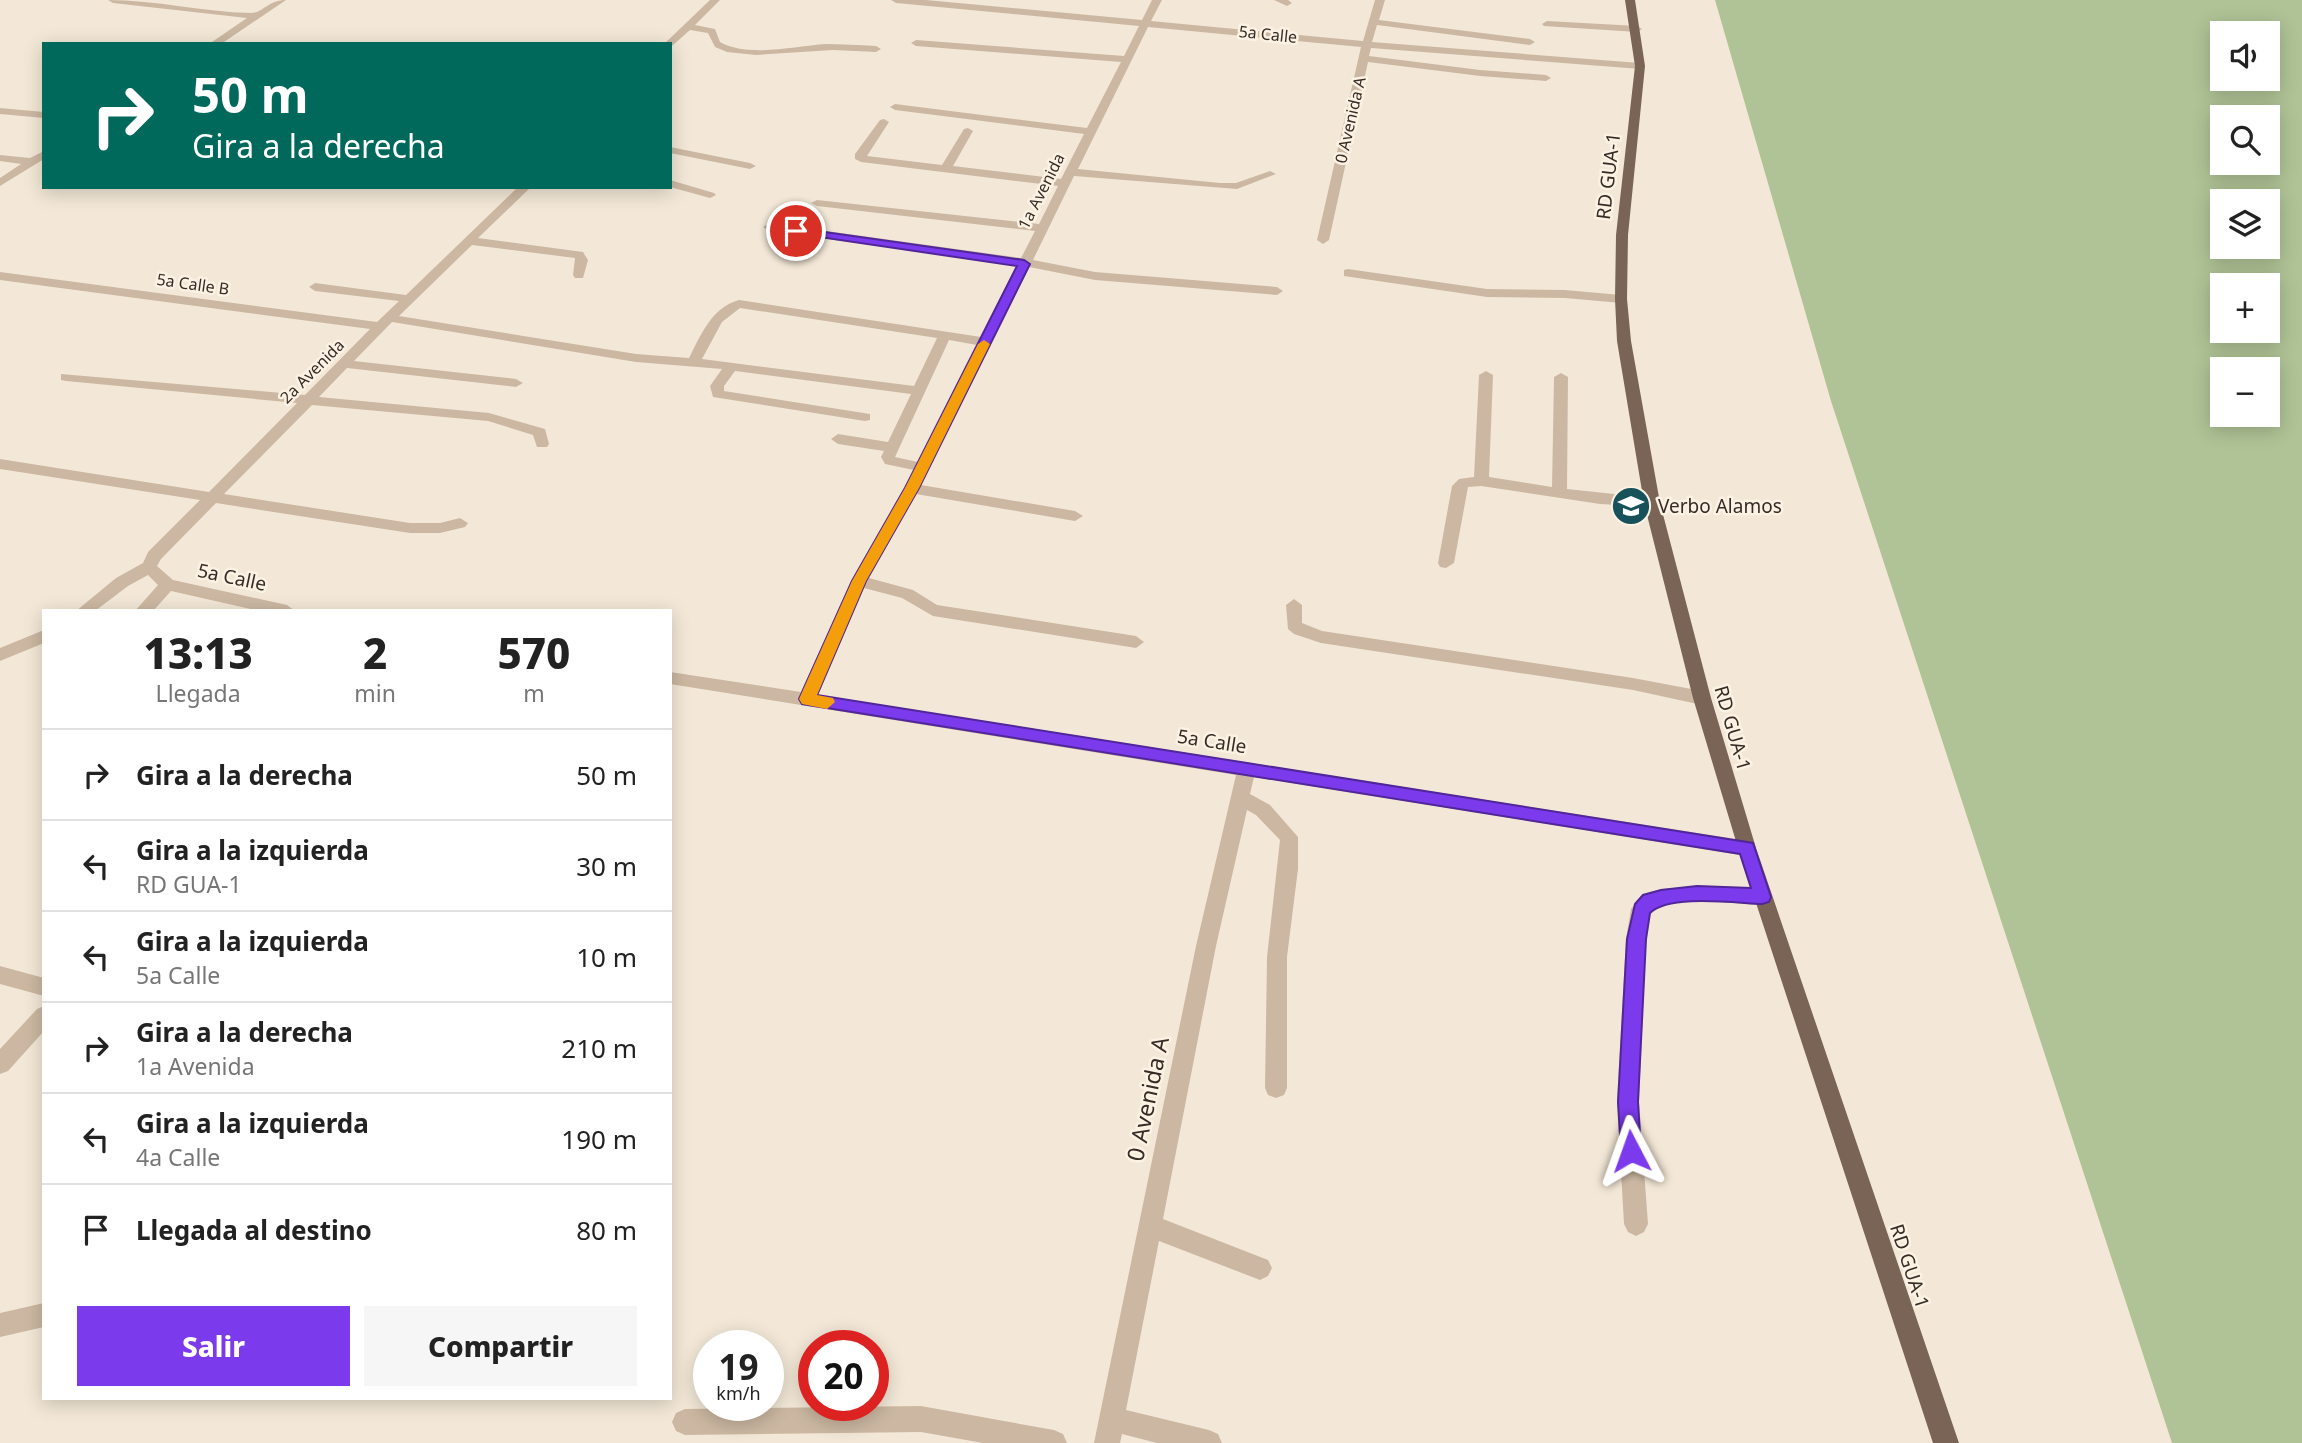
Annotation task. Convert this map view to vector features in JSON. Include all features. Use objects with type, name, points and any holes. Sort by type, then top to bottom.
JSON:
[{"type":"main road","name":"RD GUA-1","points":[[1630,0],[1637,29],[1640,66],[1622,235],[1621,299],[1626,353],[1652,503],[1702,698],[1762,897],[1946,1443]]},
{"type":"street","points":[[113,0],[256,16]]},
{"type":"street","points":[[217,42],[281,0]]},
{"type":"street","points":[[671,42],[715,0]]},
{"type":"street","name":"5a Calle","points":[[896,0],[1367,44],[1640,66]]},
{"type":"street","name":"1a Avenida","points":[[807,699],[859,581],[912,488],[1157,0]]},
{"type":"street","name":"0 Avenida A","points":[[1324,240],[1367,44],[1380,0]]},
{"type":"street","points":[[1373,22],[1530,42]]},
{"type":"street","points":[[1547,24],[1637,29]]},
{"type":"street","points":[[686,26],[712,31],[715,42],[721,47],[739,50],[761,52],[831,47],[876,49]]},
{"type":"street","points":[[916,43],[1126,59]]},
{"type":"street","points":[[1364,58],[1480,74],[1546,78]]},
{"type":"street","points":[[895,107],[1090,132]]},
{"type":"street","points":[[0,111],[42,115]]},
{"type":"street","points":[[884,122],[859,158],[946,168],[1220,187],[1237,186],[1270,174]]},
{"type":"street","points":[[946,168],[968,131]]},
{"type":"street","points":[[672,150],[750,166]]},
{"type":"street","points":[[0,183],[42,155]]},
{"type":"street","points":[[0,158],[32,162]]},
{"type":"street","points":[[672,184],[710,195]]},
{"type":"street","name":"2a Avenida","points":[[149,567],[154,556],[385,322],[523,189]]},
{"type":"street","points":[[817,203],[1042,228]]},
{"type":"street","points":[[769,227],[1096,276],[1278,291]]},
{"type":"street","points":[[470,241],[579,256],[582,260],[579,275]]},
{"type":"street","points":[[1348,273],[1487,293],[1565,294],[1621,299]]},
{"type":"street","name":"5a Calle B","points":[[0,276],[385,322],[635,358],[731,366],[920,391]]},
{"type":"street","points":[[315,287],[410,299]]},
{"type":"street","points":[[693,363],[721,314],[730,306],[739,304],[985,342]]},
{"type":"street","points":[[922,467],[890,461],[888,457],[944,337]]},
{"type":"street","points":[[344,364],[516,383]]},
{"type":"street","points":[[731,366],[717,386],[718,394],[865,417]]},
{"type":"street","points":[[1481,481],[1486,375]]},
{"type":"street","points":[[66,377],[489,416],[540,432],[542,444]]},
{"type":"street","points":[[1559,494],[1561,377]]},
{"type":"street","points":[[838,439],[891,447]]},
{"type":"street","points":[[0,464],[410,528],[440,528],[460,523]]},
{"type":"street","points":[[1446,563],[1459,486],[1464,482],[1481,481],[1559,494],[1652,503]]},
{"type":"street","points":[[912,488],[1075,516]]},
{"type":"street","points":[[87,609],[122,582],[149,567],[168,584],[145,609]]},
{"type":"street","points":[[859,581],[907,594],[933,610],[1136,642]]},
{"type":"street","name":"5a Calle","points":[[168,584],[279,609]]},
{"type":"street","points":[[1294,605],[1294,625],[1300,630],[1321,636],[1633,684],[1702,698]]},
{"type":"street","points":[[0,655],[42,637]]},
{"type":"street","name":"5a Calle","points":[[672,678],[1747,848]]},
{"type":"street","name":"0 Avenida A","points":[[1109,1431],[1148,1227],[1247,768]]},
{"type":"street","points":[[1239,797],[1263,810],[1289,837],[1288,869],[1277,957],[1276,1088]]},
{"type":"street","points":[[1636,1224],[1628,1102],[1636,939],[1641,909],[1650,901],[1661,897],[1697,894],[1762,897]]},
{"type":"street","points":[[0,975],[42,986]]},
{"type":"street","points":[[0,1063],[42,1018]]},
{"type":"street","points":[[1148,1227],[1169,1231],[1260,1268]]},
{"type":"street","points":[[0,1325],[42,1315]]},
{"type":"street","points":[[685,1422],[920,1419],[1054,1443]]},
{"type":"street","points":[[1109,1431],[1209,1443]]},
{"type":"green space","points":[[1715,0],[2302,0],[2302,1443],[2172,1443],[1831,401]]},
{"type":"slow traffic","points":[[827,702],[807,699],[859,581],[912,488],[984,344]]},
{"type":"place","name":"Verbo Alamos","points":[[1631,506]]},
{"type":"route","points":[[796,231],[1024,264],[912,488],[859,581],[807,699],[1747,848],[1762,897],[1697,894],[1661,897],[1650,901],[1641,909],[1636,939],[1628,1102],[1631,1151]]}]
